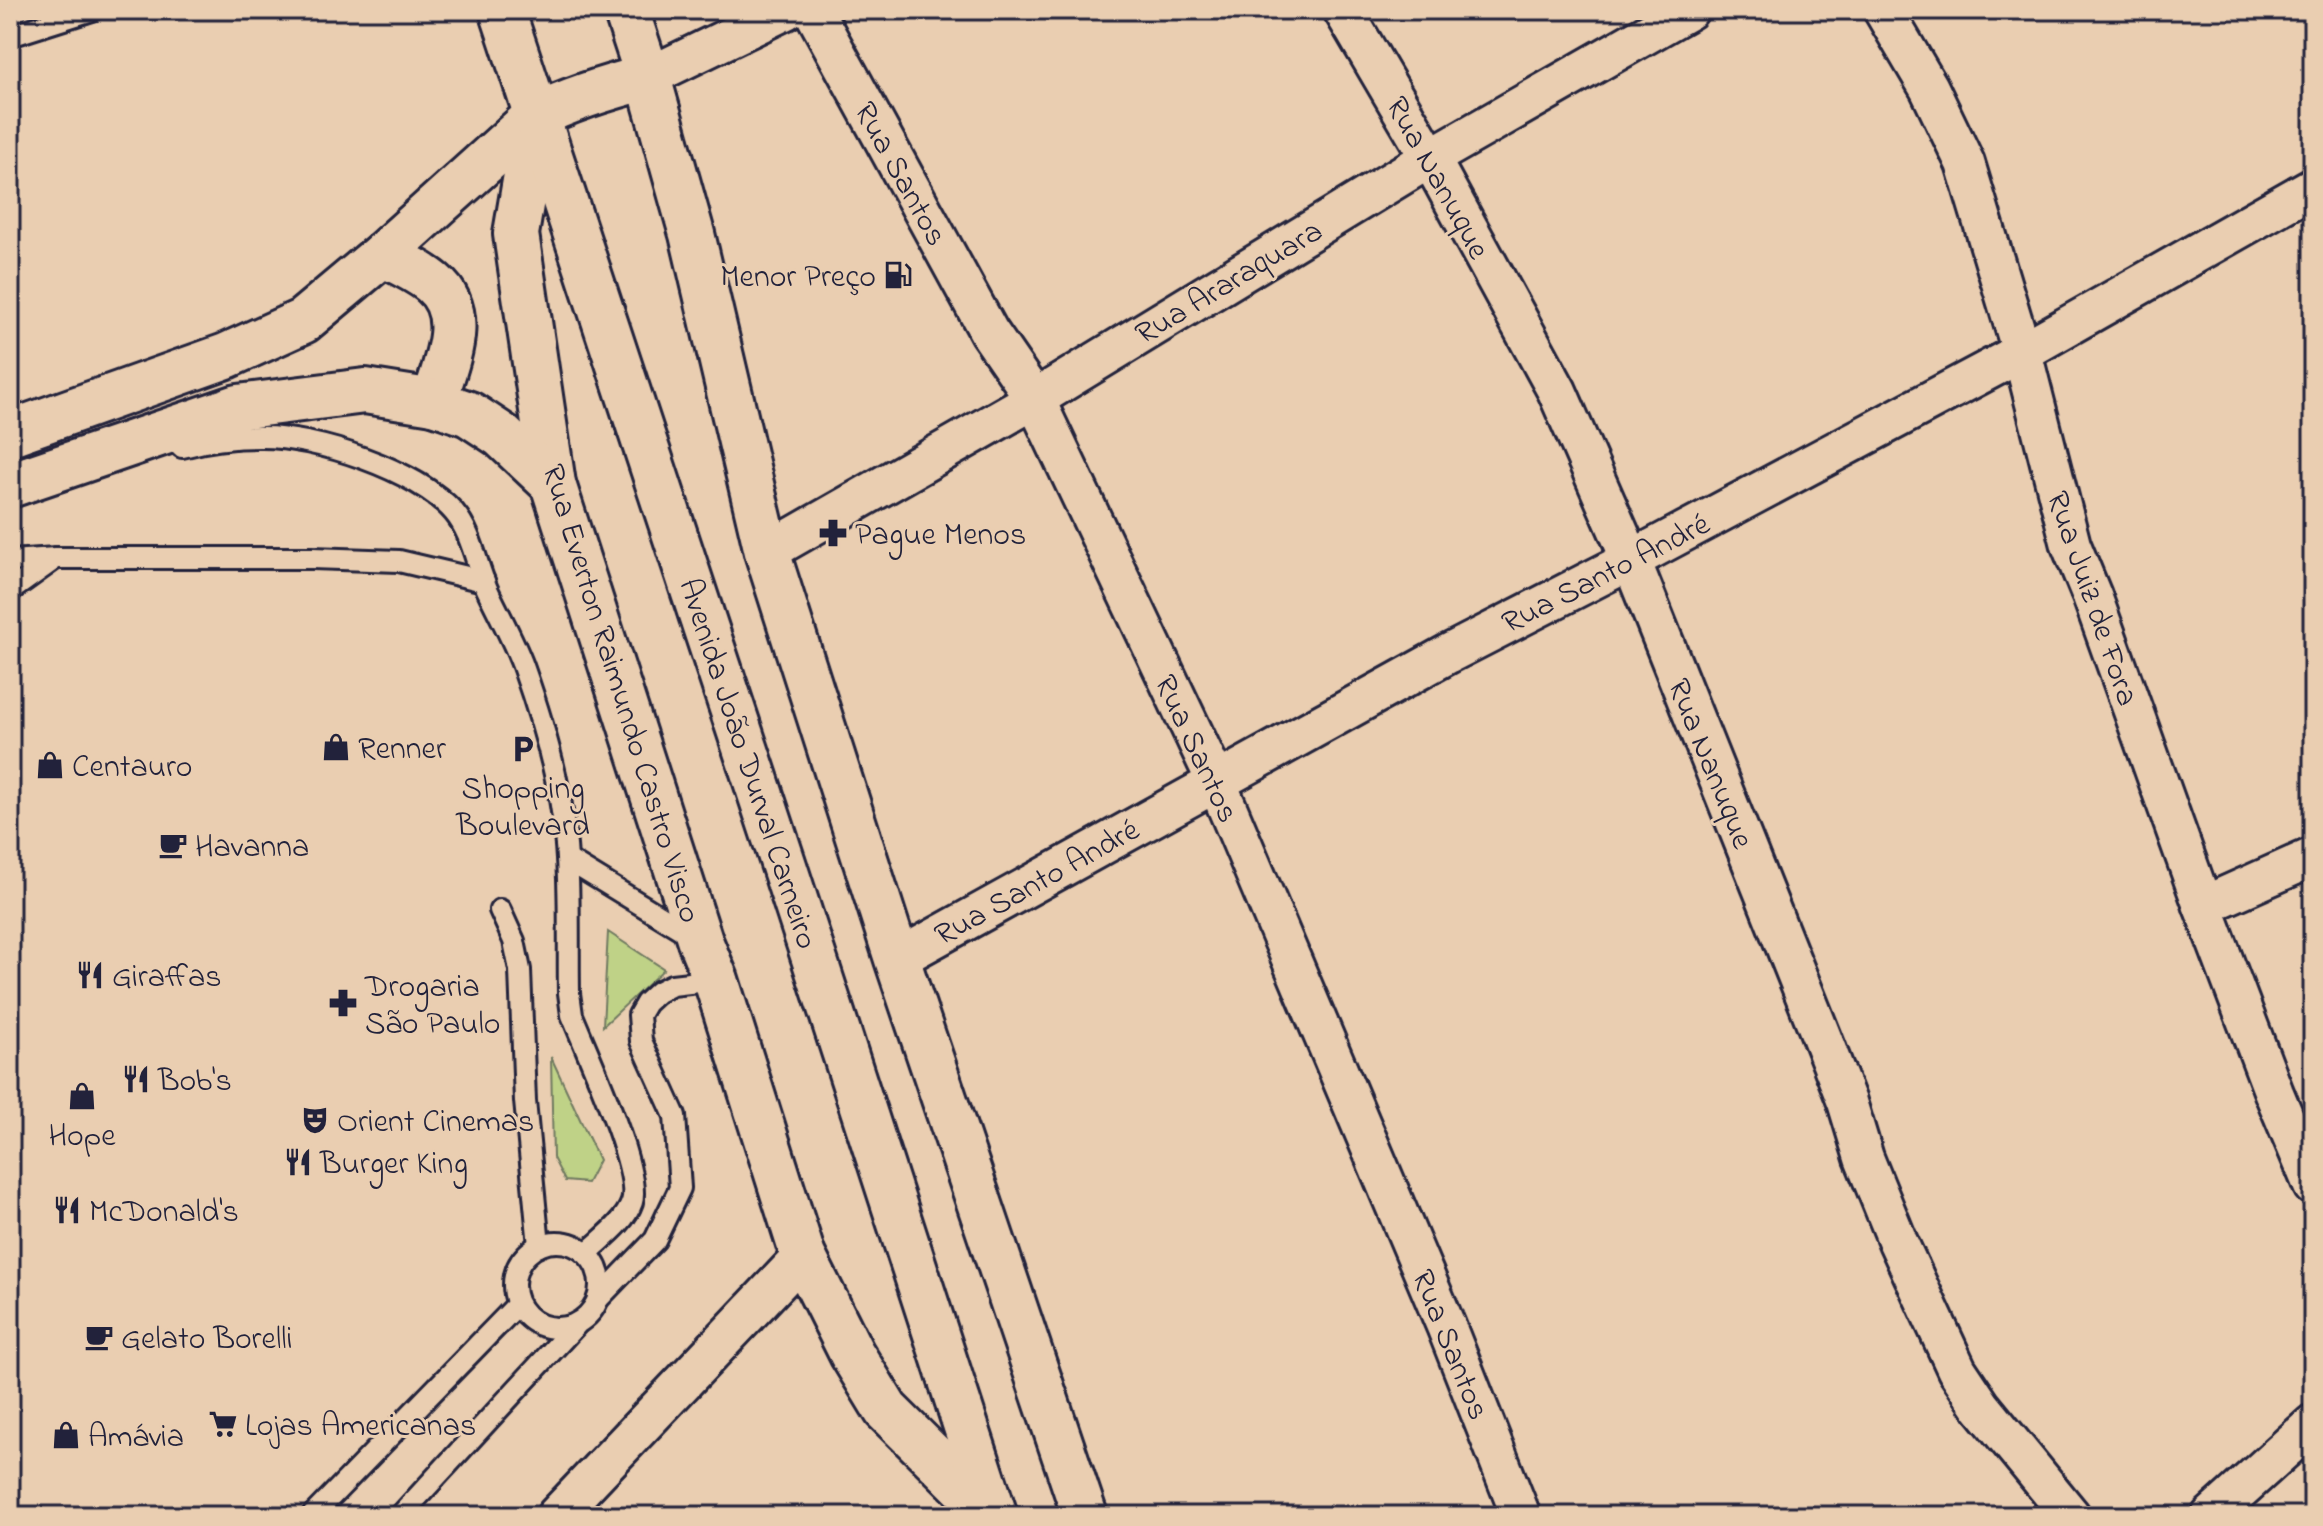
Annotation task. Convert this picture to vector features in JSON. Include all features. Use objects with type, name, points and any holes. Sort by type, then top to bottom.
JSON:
[{"type":"main road","name":"Avenida João Durval Carneiro","points":[[502,10],[994,1516]]},
{"type":"main road","points":[[626,10],[692,234],[767,552],[897,959],[1085,1516]]},
{"type":"main road","points":[[10,433],[226,356],[303,321],[383,254],[536,116],[594,92],[648,77]]},
{"type":"main road","name":"Rua Everton Raimundo Castro Visco","points":[[536,116],[516,234],[553,484],[803,1256],[852,1354],[886,1410],[994,1516]]},
{"type":"main road","points":[[383,254],[431,281],[443,292],[451,309],[454,326],[434,402]]},
{"type":"main road","points":[[24,481],[238,407],[365,391],[434,402],[469,414],[501,435],[553,484]]},
{"type":"street","points":[[648,77],[786,10]]},
{"type":"street","name":"Rua Santos","points":[[813,10],[989,332],[1035,399],[1216,781],[1446,1326],[1521,1516]]},
{"type":"street","name":"Rua Nanuque","points":[[1343,10],[1430,158],[1557,391],[1631,560],[1822,1038],[1847,1102],[1864,1158],[1898,1242],[1957,1370],[1981,1406],[2071,1516]]},
{"type":"street","name":"Rua Araraquara","points":[[767,552],[1035,399],[1430,158],[1689,10]]},
{"type":"street","name":"Rua Juiz de Fora","points":[[1883,10],[1929,88],[1965,163],[2022,352],[2071,545],[2203,906],[2313,1186]]},
{"type":"street","name":"Rua Santo André","points":[[897,959],[1448,654],[2022,352],[2313,187]]},
{"type":"street","points":[[2203,906],[2313,857]]},
{"type":"street","points":[[556,1516],[803,1256]]},
{"type":"street","points":[[2211,1516],[2313,1424]]},
{"type":"lane","points":[[10,36],[92,10]]},
{"type":"lane","points":[[24,481],[140,459],[203,441],[262,437],[327,448],[390,469],[421,485],[456,514],[522,664],[539,715],[563,815],[568,860],[569,993],[572,1015],[624,1147],[633,1180],[632,1202],[620,1221],[587,1253]]},
{"type":"lane","points":[[10,561],[56,558],[312,558],[399,561],[484,581]]},
{"type":"lane","points":[[10,591],[56,558]]},
{"type":"lane","points":[[400,1516],[655,1240],[680,1188],[675,1116],[641,1041],[639,1015],[658,992],[708,960],[568,860]]},
{"type":"lane","points":[[500,910],[514,941],[520,970],[525,1101],[539,1246]]},
{"type":"lane","points":[[576,1324],[559,1329],[543,1326],[528,1318],[518,1304],[514,1288],[516,1271],[525,1256],[539,1246],[555,1242],[572,1244],[587,1253],[597,1267],[601,1283],[598,1299]]},
{"type":"lane","points":[[312,1516],[518,1304]]},
{"type":"green space","points":[[608,932],[664,969],[603,1026]]},
{"type":"green space","points":[[551,1057],[599,1160],[587,1183],[565,1181],[553,1158]]},
{"type":"place","name":"Menor Preço","points":[[898,275]]},
{"type":"place","name":"Pague Menos","points":[[833,533]]},
{"type":"place","name":"Renner","points":[[336,747]]},
{"type":"place","name":"Shopping Boulevard","points":[[523,749]]},
{"type":"place","name":"Centauro","points":[[50,765]]},
{"type":"place","name":"Havanna","points":[[173,845]]},
{"type":"place","name":"Giraffas","points":[[90,975]]},
{"type":"place","name":"Drogaria São Paulo","points":[[343,1003]]},
{"type":"place","name":"Bob's","points":[[136,1079]]},
{"type":"place","name":"Hope","points":[[82,1096]]},
{"type":"place","name":"Orient Cinemas","points":[[315,1120]]},
{"type":"place","name":"Burger King","points":[[298,1162]]},
{"type":"place","name":"McDonald's","points":[[67,1210]]},
{"type":"place","name":"Gelato Borelli","points":[[99,1337]]},
{"type":"place","name":"Lojas Americanas","points":[[223,1424]]},
{"type":"place","name":"Amávia","points":[[66,1435]]}]
